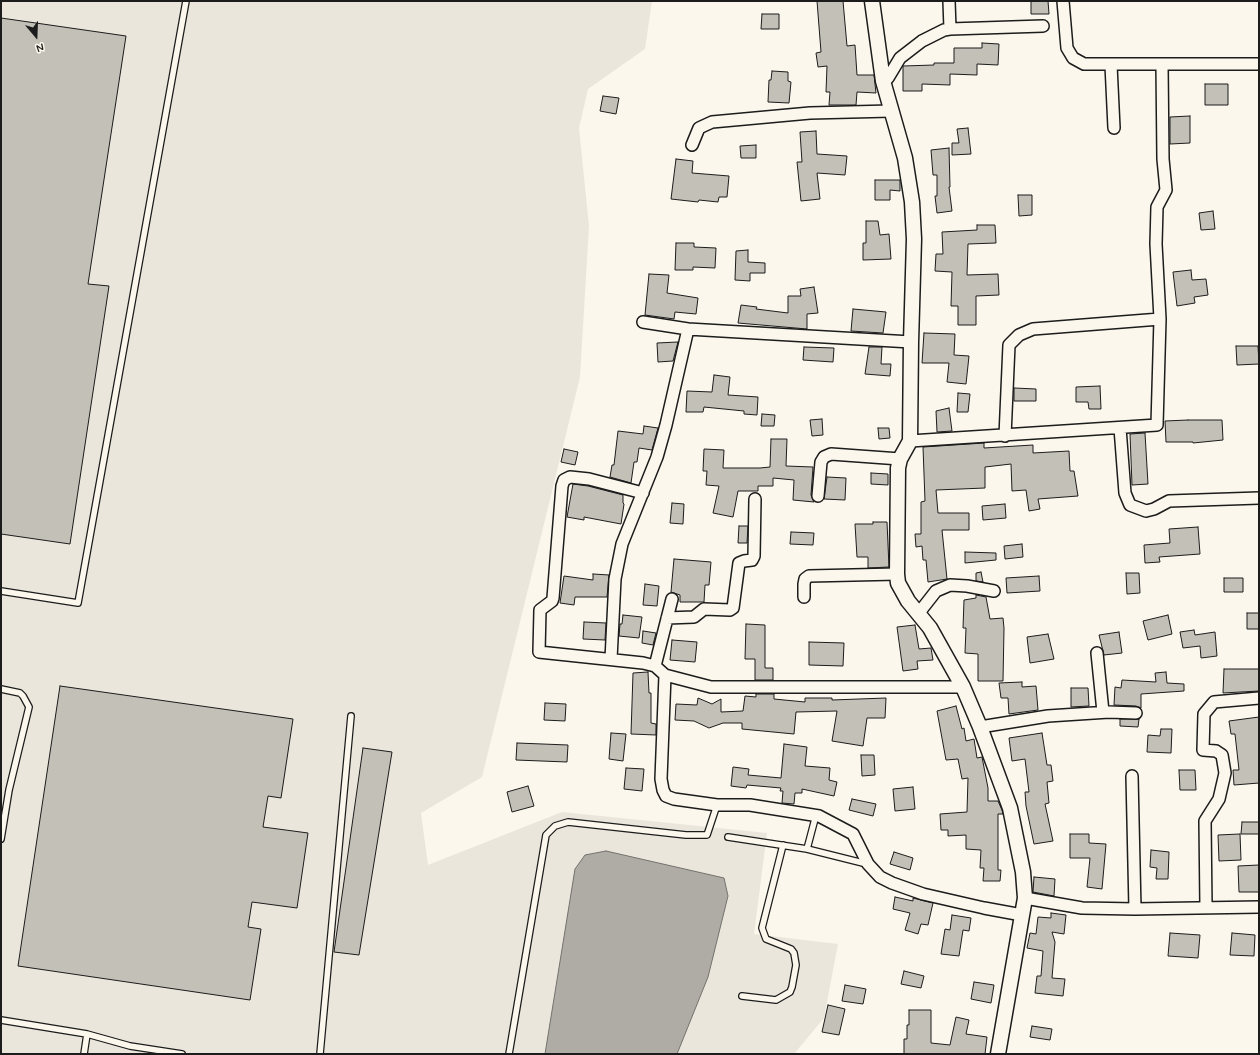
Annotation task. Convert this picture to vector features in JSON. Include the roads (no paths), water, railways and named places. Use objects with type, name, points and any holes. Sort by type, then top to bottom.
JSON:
[{"type":"street","points":[[872,1],[883,81],[905,158],[912,202],[914,239],[910,441],[900,459],[898,583],[908,601],[930,628],[963,686],[1010,808],[1023,872],[1025,898],[998,1054]]},
{"type":"street","points":[[949,1],[950,29]]},
{"type":"street","points":[[1063,1],[1067,48],[1071,56],[1077,61],[1088,65],[1259,64]]},
{"type":"street","points":[[883,81],[888,78],[900,58],[934,34],[950,29],[1043,26]]},
{"type":"street","points":[[1111,65],[1114,128]]},
{"type":"street","points":[[910,441],[1157,425],[1160,319],[1156,244],[1157,207],[1166,190],[1163,159],[1162,65]]},
{"type":"street","points":[[692,145],[700,128],[712,122],[810,113],[891,111]]},
{"type":"street","points":[[1005,436],[1010,346],[1019,335],[1033,329],[1160,319]]},
{"type":"street","points":[[643,322],[688,329],[911,342]]},
{"type":"street","points":[[611,659],[615,579],[622,544],[643,494],[666,426],[688,329]]},
{"type":"street","points":[[1120,428],[1125,493],[1130,505],[1146,511],[1154,509],[1169,501],[1259,498]]},
{"type":"street","points":[[818,496],[820,462],[824,457],[831,454],[900,459]]},
{"type":"street","points":[[643,494],[576,477],[570,477],[564,480],[562,486],[553,598],[552,601],[540,610],[539,652],[632,661],[655,666],[665,675],[711,687],[963,686]]},
{"type":"street","points":[[667,618],[694,617],[704,608],[730,610],[734,608],[739,563],[752,560],[754,556],[756,499]]},
{"type":"street","points":[[804,597],[805,578],[808,576],[897,574]]},
{"type":"street","points":[[918,614],[936,590],[950,585],[967,586],[994,591]]},
{"type":"street","points":[[655,666],[672,599]]},
{"type":"street","points":[[1097,653],[1103,712]]},
{"type":"street","points":[[665,675],[661,772],[663,790],[666,796],[674,799],[717,805],[750,805],[816,815],[853,834],[868,864],[880,877],[923,894],[1022,915]]},
{"type":"street","points":[[1206,907],[1205,821],[1219,799],[1225,773],[1222,755],[1216,751],[1203,750],[1204,714],[1214,702],[1259,698]]},
{"type":"street","points":[[980,727],[1048,716],[1103,712],[1136,713]]},
{"type":"street","points":[[1132,776],[1135,909]]},
{"type":"street","points":[[1025,898],[1082,908],[1135,909],[1259,907]]},
{"type":"lane","points":[[1,591],[78,603],[186,1]]},
{"type":"lane","points":[[1,689],[20,693],[28,707],[9,790],[1,839]]},
{"type":"lane","points":[[320,1054],[351,716]]},
{"type":"lane","points":[[509,1054],[546,835],[555,826],[568,822],[686,835],[707,835],[717,805]]},
{"type":"lane","points":[[807,849],[816,815]]},
{"type":"lane","points":[[728,837],[807,849],[868,864]]},
{"type":"lane","points":[[742,996],[776,1000],[790,992],[792,987],[796,965],[794,953],[791,949],[766,939],[762,928],[783,845]]},
{"type":"lane","points":[[1,1020],[87,1034],[130,1046],[182,1054]]},
{"type":"lane","points":[[84,1054],[87,1034]]},
{"type":"lane","points":[[130,1046],[131,1054]]}]
